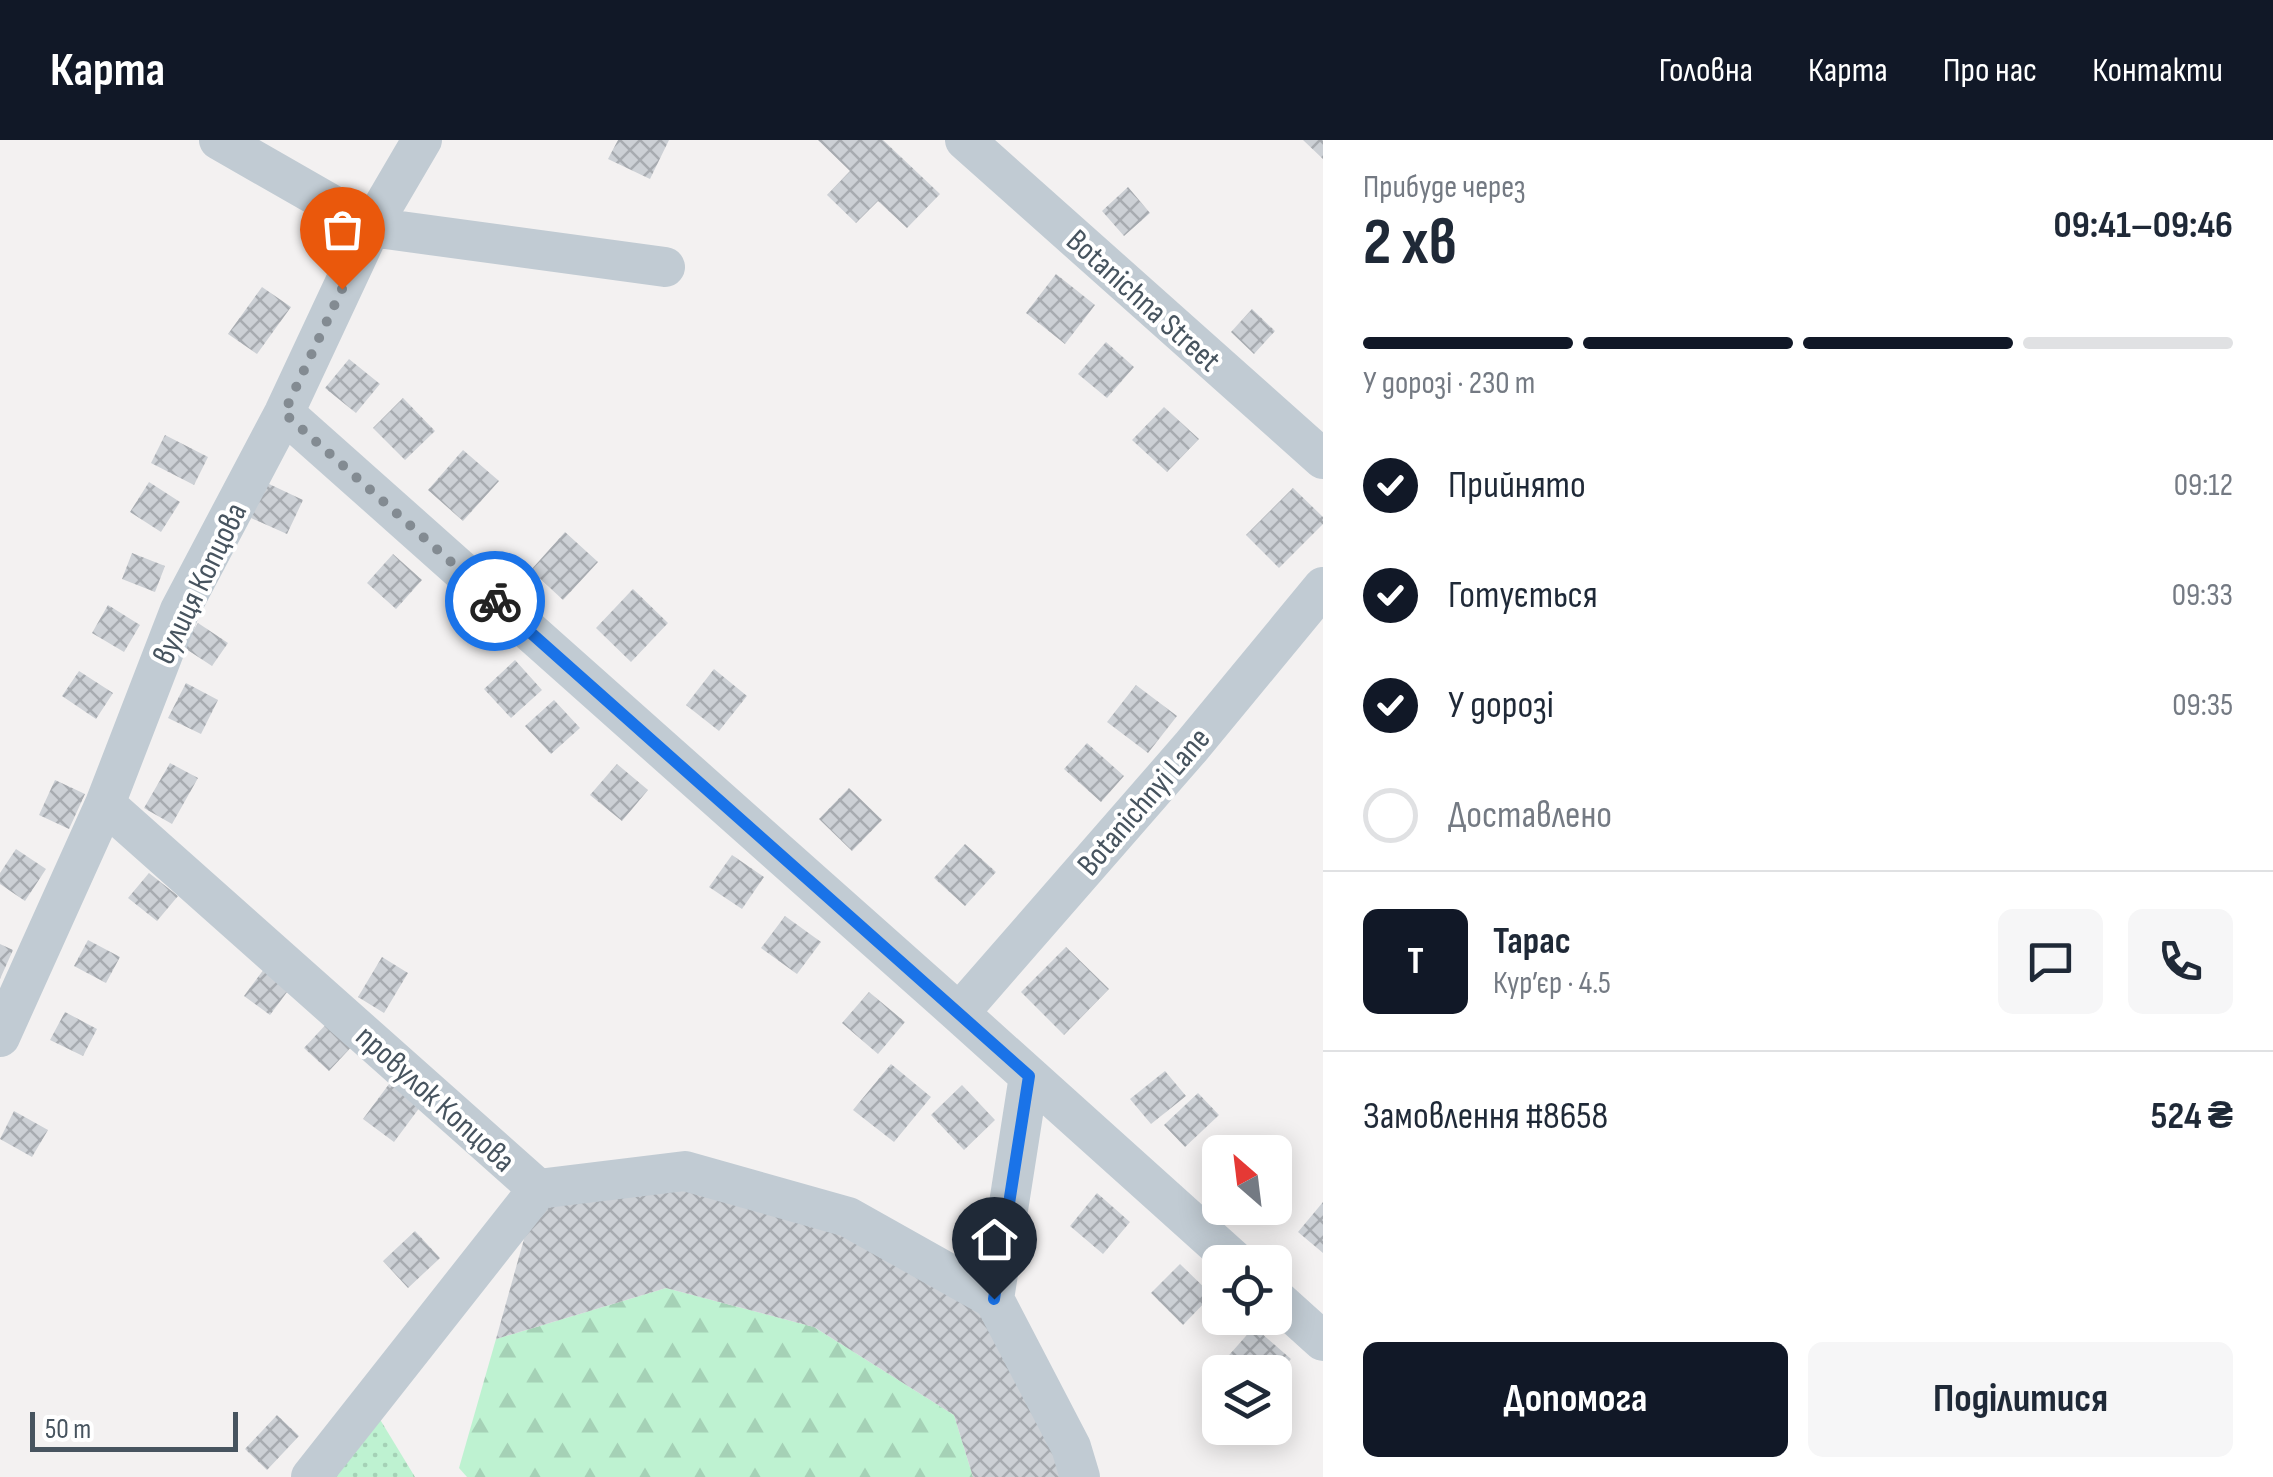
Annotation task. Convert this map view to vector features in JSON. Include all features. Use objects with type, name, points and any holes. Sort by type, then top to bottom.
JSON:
[{"type":"street","points":[[219,140],[371,227],[665,266]]},
{"type":"street","name":"вулиця Копцова","points":[[3,1023],[105,804],[180,610],[284,413],[371,227],[422,140]]},
{"type":"street","name":"Botanichna Street","points":[[964,140],[1323,459]]},
{"type":"street","points":[[284,413],[1217,1245]]},
{"type":"street","name":"Botanichnyi Lane","points":[[959,1013],[1191,748],[1323,586]]},
{"type":"street","name":"провулок Копцова","points":[[105,804],[538,1189],[311,1477]]},
{"type":"street","points":[[994,1299],[1029,1076]]},
{"type":"street","points":[[538,1189],[686,1171],[848,1216],[994,1299],[1071,1446],[1080,1477]]},
{"type":"street","points":[[1292,1313],[1323,1341]]},
{"type":"green space","points":[[666,1288],[814,1327],[954,1415],[973,1477],[467,1477],[459,1468],[496,1339]]},
{"type":"green space","points":[[370,1403],[415,1477],[311,1477]]},
{"type":"building","points":[[618,140],[669,140],[650,179],[608,159]]},
{"type":"building","points":[[818,140],[883,140],[940,194],[907,228],[878,201],[856,223],[827,195],[850,171]]},
{"type":"building","points":[[1303,140],[1323,140],[1323,159]]},
{"type":"building","points":[[1128,187],[1150,213],[1124,236],[1102,211]]},
{"type":"building","points":[[1056,274],[1095,305],[1065,344],[1026,313]]},
{"type":"building","points":[[262,287],[291,307],[257,354],[228,334]]},
{"type":"building","points":[[1252,309],[1275,331],[1254,354],[1231,332]]},
{"type":"building","points":[[1106,342],[1134,367],[1107,398],[1078,374]]},
{"type":"building","points":[[349,359],[380,384],[356,413],[325,388]]},
{"type":"building","points":[[403,398],[435,431],[405,460],[373,428]]},
{"type":"building","points":[[1164,407],[1199,439],[1167,472],[1132,440]]},
{"type":"building","points":[[165,435],[208,457],[194,485],[151,463]]},
{"type":"building","points":[[463,450],[499,481],[463,521],[428,490]]},
{"type":"building","points":[[149,482],[180,502],[161,532],[130,512]]},
{"type":"building","points":[[267,483],[303,500],[287,534],[251,518]]},
{"type":"building","points":[[1293,488],[1323,517],[1323,524],[1279,568],[1246,535]]},
{"type":"building","points":[[565,532],[598,562],[563,600],[531,570]]},
{"type":"building","points":[[132,553],[165,566],[155,592],[122,579]]},
{"type":"building","points":[[393,554],[422,580],[396,609],[367,583]]},
{"type":"building","points":[[633,589],[668,623],[631,662],[596,628]]},
{"type":"building","points":[[108,605],[140,625],[124,652],[92,633]]},
{"type":"building","points":[[198,623],[228,643],[212,666],[183,647]]},
{"type":"building","points":[[515,660],[542,690],[511,718],[484,689]]},
{"type":"building","points":[[714,669],[747,696],[719,731],[686,705]]},
{"type":"building","points":[[79,671],[113,693],[96,719],[62,696]]},
{"type":"building","points":[[186,683],[218,700],[201,734],[168,718]]},
{"type":"building","points":[[1136,685],[1177,716],[1148,753],[1107,722]]},
{"type":"building","points":[[554,700],[580,728],[551,754],[525,726]]},
{"type":"building","points":[[1087,743],[1124,776],[1101,802],[1064,769]]},
{"type":"building","points":[[170,763],[198,778],[172,824],[144,808]]},
{"type":"building","points":[[617,764],[648,790],[622,821],[590,795]]},
{"type":"building","points":[[55,780],[85,794],[69,829],[39,815]]},
{"type":"building","points":[[849,788],[882,820],[852,851],[819,819]]},
{"type":"building","points":[[965,844],[996,872],[965,906],[934,878]]},
{"type":"building","points":[[16,849],[46,869],[25,901],[0,884],[0,873]]},
{"type":"building","points":[[732,855],[764,877],[742,909],[709,887]]},
{"type":"building","points":[[149,873],[178,896],[157,921],[128,898]]},
{"type":"building","points":[[785,916],[821,942],[797,974],[761,948]]},
{"type":"building","points":[[88,940],[120,957],[106,983],[74,966]]},
{"type":"building","points":[[0,944],[13,950],[0,979]]},
{"type":"building","points":[[1066,947],[1109,989],[1064,1035],[1021,992]]},
{"type":"building","points":[[382,957],[408,973],[384,1013],[358,997]]},
{"type":"building","points":[[264,969],[290,988],[270,1015],[244,996]]},
{"type":"building","points":[[869,992],[905,1022],[878,1054],[842,1023]]},
{"type":"building","points":[[65,1012],[97,1029],[83,1056],[50,1040]]},
{"type":"building","points":[[330,1020],[355,1043],[329,1071],[304,1048]]},
{"type":"building","points":[[891,1064],[931,1097],[894,1142],[853,1110]]},
{"type":"building","points":[[1165,1071],[1186,1096],[1151,1124],[1130,1099]]},
{"type":"building","points":[[392,1080],[423,1103],[394,1142],[363,1119]]},
{"type":"building","points":[[962,1085],[995,1120],[964,1150],[931,1115]]},
{"type":"building","points":[[1198,1093],[1219,1115],[1185,1147],[1164,1125]]},
{"type":"building","points":[[14,1111],[48,1130],[32,1157],[0,1139]]},
{"type":"building","points":[[685,1171],[994,1299],[1080,1477],[973,1477],[954,1415],[814,1327],[666,1288],[496,1339],[538,1189]]},
{"type":"building","points":[[1097,1193],[1130,1222],[1103,1254],[1070,1226]]},
{"type":"building","points":[[1323,1202],[1323,1253],[1298,1232]]},
{"type":"building","points":[[415,1231],[440,1258],[408,1288],[383,1261]]},
{"type":"building","points":[[1180,1264],[1202,1285],[1202,1305],[1183,1325],[1151,1293]]},
{"type":"building","points":[[1247,1335],[1263,1335],[1286,1355],[1229,1355]]},
{"type":"building","points":[[277,1415],[299,1436],[267,1470],[245,1449]]},
{"type":"way so far","points":[[342,289],[284,413],[495,601]]},
{"type":"route","points":[[495,601],[1029,1076],[994,1299]]}]
